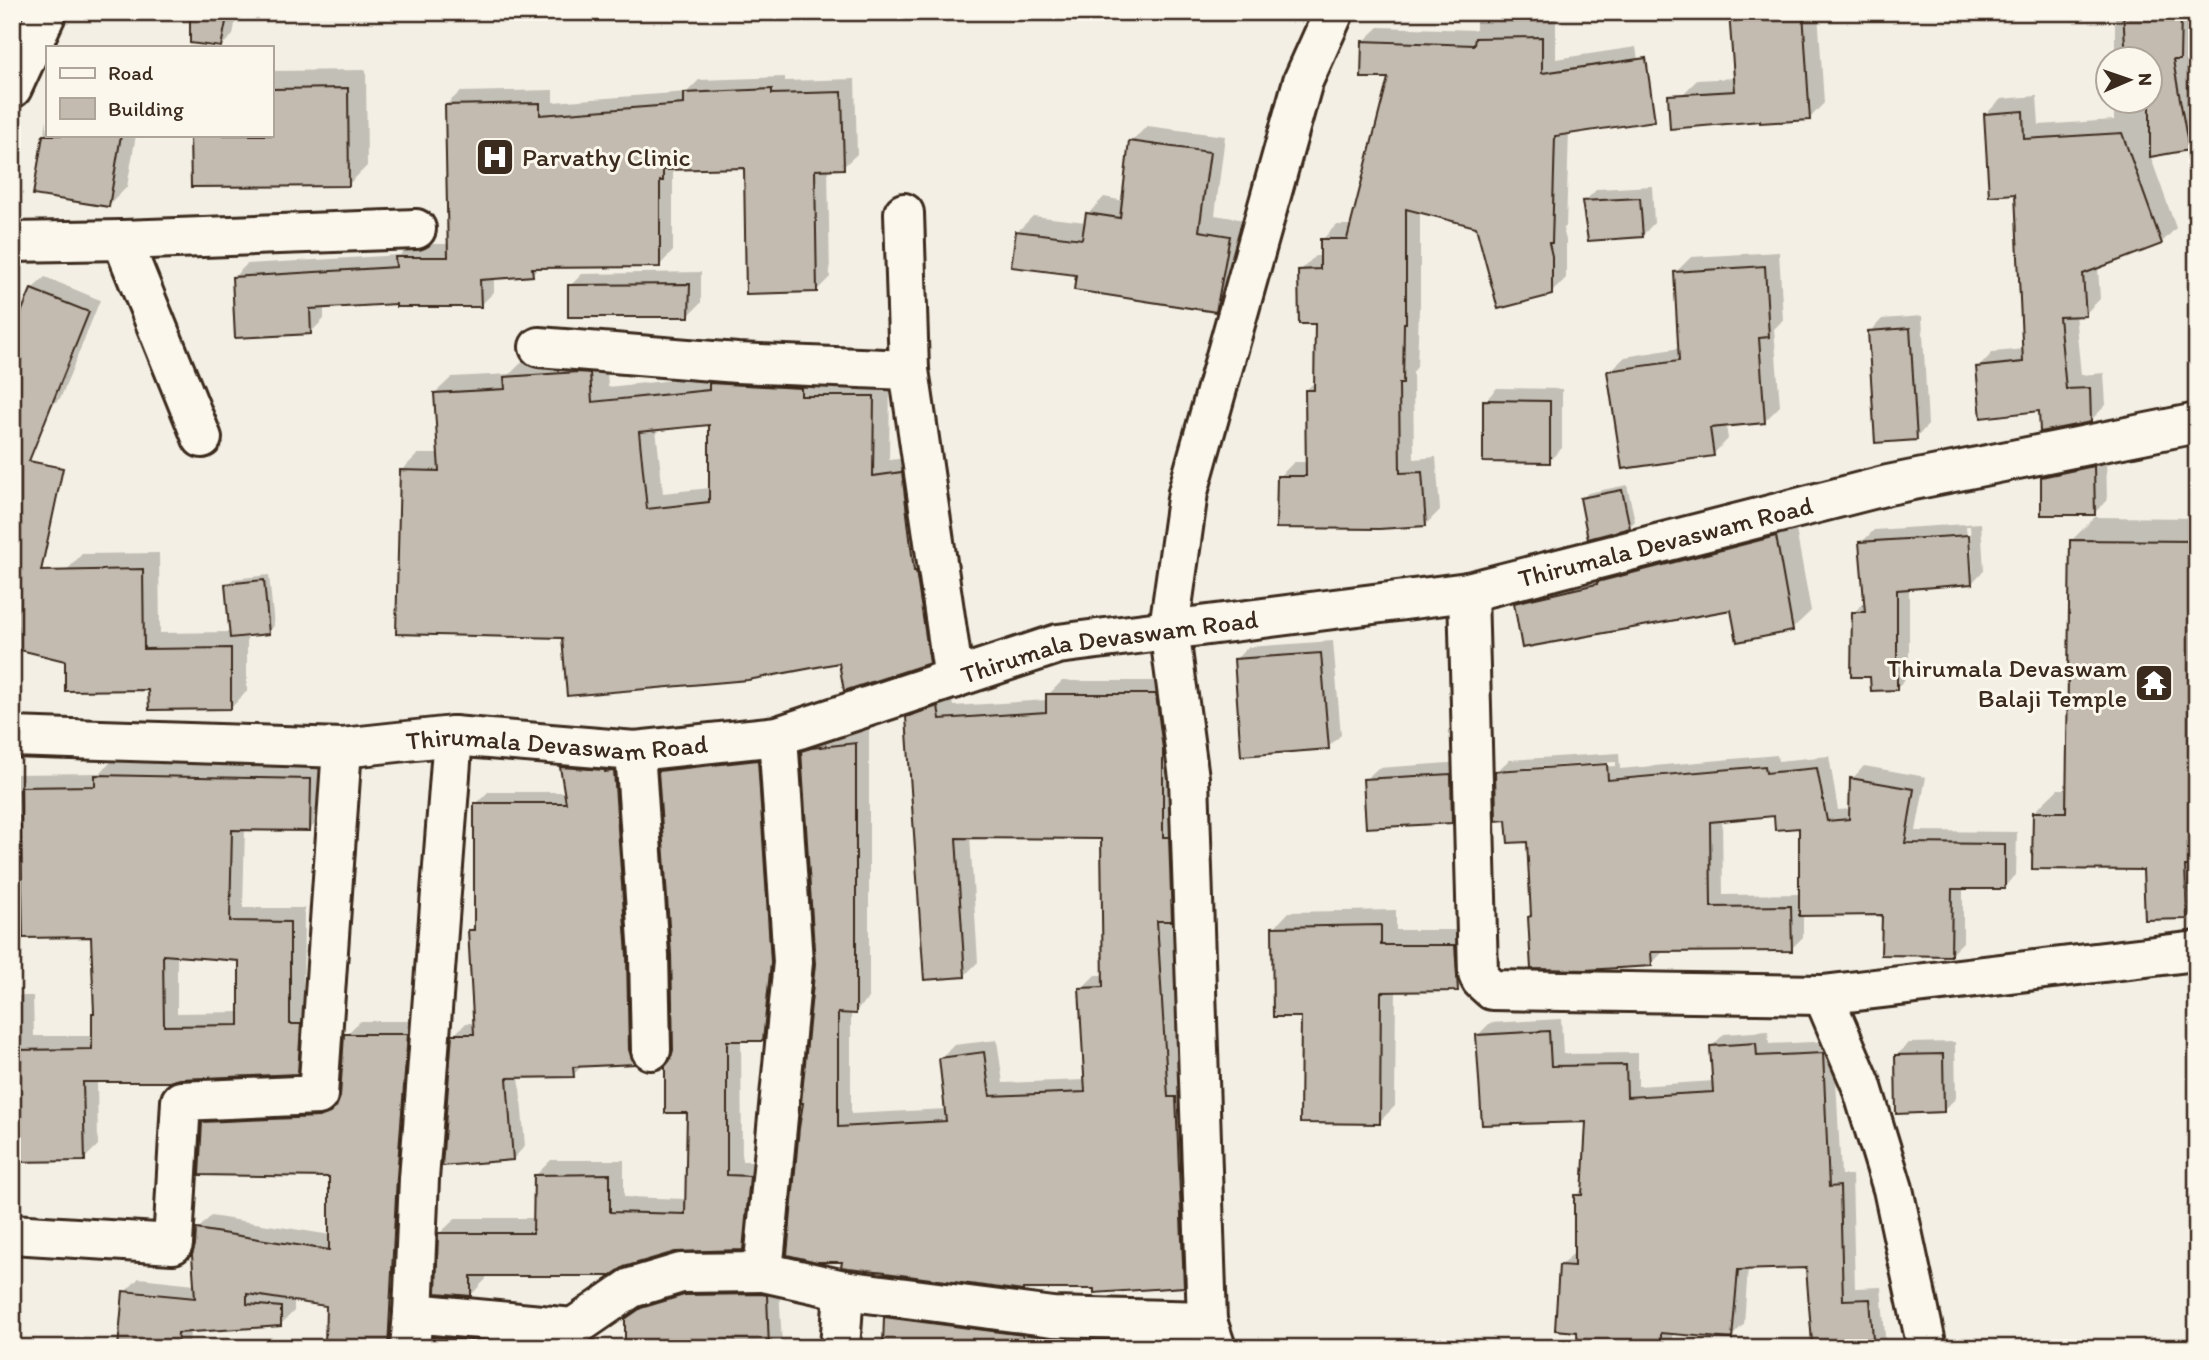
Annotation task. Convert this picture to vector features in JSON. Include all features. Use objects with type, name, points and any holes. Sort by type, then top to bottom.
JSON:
[{"type":"street","points":[[12,88],[47,12]]},
{"type":"street","points":[[453,736],[419,1179],[411,1331],[573,1328],[631,1288],[681,1273],[763,1272],[844,1290],[1211,1334],[1189,778],[1169,628],[1188,492],[1303,81],[1334,12]]},
{"type":"street","points":[[904,213],[909,370],[954,679]]},
{"type":"street","points":[[12,242],[415,229]]},
{"type":"street","points":[[122,240],[202,438]]},
{"type":"street","points":[[539,347],[737,363],[909,370]]},
{"type":"street","name":"Thirumala Devaswam Road","points":[[12,737],[342,748],[453,736],[635,751],[778,736],[1058,644],[1468,592],[1888,485],[2197,423]]},
{"type":"street","points":[[1468,592],[1478,973],[1485,986],[1499,991],[1823,995],[2197,951]]},
{"type":"street","points":[[763,1272],[793,962],[778,736]]},
{"type":"street","points":[[12,1234],[173,1244],[181,1101],[318,1095],[342,748]]},
{"type":"street","points":[[635,751],[649,955],[651,1050]]},
{"type":"street","points":[[1823,995],[1861,1084],[1893,1189],[1927,1348]]},
{"type":"street","points":[[840,1348],[844,1290]]},
{"type":"building","points":[[190,12],[228,12],[221,46],[190,43]]},
{"type":"building","points":[[1729,12],[1803,12],[1810,120],[1760,121],[1670,129],[1668,95],[1735,91]]},
{"type":"building","points":[[2123,12],[2181,12],[2180,60],[2173,60],[2189,150],[2150,157],[2150,116],[2164,116],[2164,46],[2125,46]]},
{"type":"building","points":[[1542,37],[1542,73],[1646,58],[1655,121],[1555,136],[1552,243],[1549,243],[1552,256],[1552,295],[1498,309],[1476,227],[1406,209],[1406,323],[1403,384],[1399,384],[1400,473],[1422,472],[1426,526],[1379,529],[1276,528],[1277,476],[1306,476],[1305,390],[1314,390],[1315,324],[1299,324],[1298,270],[1320,269],[1320,239],[1347,239],[1388,78],[1361,78],[1362,41],[1474,45],[1475,38]]},
{"type":"building","points":[[348,88],[349,186],[191,187],[190,136],[273,136],[273,89]]},
{"type":"building","points":[[772,89],[772,94],[842,92],[844,169],[815,170],[817,292],[746,294],[744,168],[663,170],[663,181],[660,181],[660,267],[532,268],[533,276],[480,280],[481,307],[396,307],[396,304],[310,309],[311,334],[235,338],[232,277],[396,267],[395,257],[448,257],[445,105],[540,103],[540,115],[684,104],[684,93]]},
{"type":"building","points":[[2023,111],[2024,139],[2122,133],[2162,244],[2083,274],[2086,316],[2059,317],[2066,389],[2090,388],[2091,422],[2040,432],[2039,411],[1981,418],[1976,367],[2023,362],[2015,194],[1989,196],[1984,114]]},
{"type":"building","points":[[43,135],[121,136],[109,207],[33,195]]},
{"type":"building","points":[[1129,141],[1210,152],[1199,231],[1230,236],[1216,312],[1074,290],[1076,275],[1011,267],[1016,231],[1082,239],[1086,213],[1120,218]]},
{"type":"building","points":[[1640,198],[1643,237],[1588,241],[1582,201]]},
{"type":"building","points":[[1765,266],[1769,337],[1759,338],[1765,423],[1710,428],[1714,456],[1622,469],[1607,371],[1679,361],[1674,272]]},
{"type":"building","points":[[690,284],[689,317],[568,317],[568,285]]},
{"type":"building","points":[[31,289],[89,312],[29,461],[63,468],[41,571],[143,569],[144,649],[231,648],[231,709],[149,710],[148,690],[65,691],[65,661],[12,648],[12,334]]},
{"type":"building","points":[[1910,328],[1917,440],[1875,443],[1868,331]]},
{"type":"building","points":[[590,373],[592,402],[709,390],[709,383],[801,388],[801,396],[874,396],[873,476],[902,472],[914,571],[930,663],[844,691],[839,663],[748,680],[567,696],[562,638],[396,634],[400,470],[439,471],[434,393],[505,389],[504,377]],"holes":[[[709,425],[709,502],[647,509],[639,432]]]},
{"type":"building","points":[[1483,400],[1550,401],[1550,463],[1483,462]]},
{"type":"building","points":[[2094,466],[2095,515],[2041,515],[2041,477]]},
{"type":"building","points":[[1622,490],[1630,528],[1588,539],[1580,498]]},
{"type":"building","points":[[1969,535],[1972,584],[1897,590],[1897,690],[1871,691],[1870,677],[1851,677],[1852,612],[1865,612],[1859,542]]},
{"type":"building","points":[[1776,536],[1793,631],[1737,642],[1731,610],[1522,648],[1514,603],[1597,584]]},
{"type":"building","points":[[2070,540],[2197,541],[2197,866],[2185,866],[2187,919],[2145,920],[2143,870],[2032,869],[2033,812],[2066,812]]},
{"type":"building","points":[[264,580],[269,634],[230,638],[225,584]]},
{"type":"building","points":[[1321,653],[1329,749],[1241,756],[1234,659]]},
{"type":"building","points":[[1046,694],[1156,694],[1163,749],[1163,837],[1169,837],[1172,921],[1157,921],[1168,1097],[1176,1097],[1184,1287],[1094,1293],[1094,1289],[1023,1291],[841,1267],[842,1262],[817,1262],[787,1255],[815,964],[801,751],[856,743],[856,1014],[838,1013],[838,1127],[946,1121],[939,1058],[984,1052],[990,1096],[1085,1092],[1079,988],[1103,987],[1101,839],[956,838],[965,977],[924,980],[906,717],[938,706],[940,719],[1046,712]]},
{"type":"building","points":[[758,760],[771,962],[763,1041],[727,1041],[727,1175],[750,1176],[743,1250],[675,1252],[624,1267],[610,1276],[471,1276],[471,1296],[436,1293],[438,1233],[533,1233],[534,1175],[610,1174],[610,1212],[685,1214],[687,1113],[665,1113],[665,1066],[673,1050],[671,954],[658,771]]},
{"type":"building","points":[[1607,764],[1608,780],[1765,766],[1766,773],[1817,768],[1827,821],[1849,819],[1850,778],[1914,789],[1905,843],[2005,844],[2005,889],[1952,889],[1951,956],[1881,955],[1882,915],[1799,916],[1799,828],[1775,830],[1774,816],[1710,822],[1711,907],[1791,906],[1792,951],[1651,952],[1652,966],[1585,970],[1531,969],[1527,842],[1508,843],[1506,820],[1496,821],[1495,771]]},
{"type":"building","points":[[560,767],[614,771],[627,956],[629,1050],[635,1064],[573,1067],[574,1077],[507,1078],[513,1160],[442,1166],[452,1034],[474,1034],[468,930],[474,930],[474,803],[566,803]]},
{"type":"building","points":[[1451,774],[1452,823],[1366,828],[1363,779]]},
{"type":"building","points":[[95,775],[311,779],[310,831],[232,830],[230,921],[290,922],[290,1024],[301,1024],[298,1074],[180,1079],[169,1082],[83,1082],[85,1161],[12,1162],[12,1050],[92,1049],[94,1013],[91,937],[23,938],[20,787],[95,786]],"holes":[[[163,955],[239,961],[239,1025],[164,1026]]]},
{"type":"building","points":[[1381,925],[1381,945],[1455,945],[1458,991],[1381,992],[1380,1124],[1300,1123],[1301,1017],[1273,1017],[1272,927]]},
{"type":"building","points":[[1549,1031],[1551,1066],[1626,1065],[1627,1097],[1713,1092],[1710,1046],[1756,1043],[1757,1056],[1823,1053],[1829,1187],[1840,1186],[1843,1300],[1870,1299],[1873,1339],[1812,1343],[1806,1268],[1738,1270],[1732,1339],[1661,1333],[1661,1348],[1578,1348],[1577,1332],[1555,1330],[1559,1265],[1574,1266],[1574,1195],[1582,1195],[1586,1122],[1482,1125],[1476,1035]]},
{"type":"building","points":[[344,1034],[408,1034],[388,1348],[325,1348],[326,1306],[247,1294],[247,1304],[281,1307],[281,1326],[178,1333],[177,1348],[118,1348],[123,1291],[195,1298],[192,1255],[196,1229],[329,1250],[329,1177],[199,1175],[202,1122],[319,1117],[330,1113],[340,1097]]},
{"type":"building","points":[[1943,1054],[1944,1112],[1896,1114],[1895,1055]]},
{"type":"building","points":[[684,1295],[767,1295],[769,1348],[625,1348],[625,1319],[641,1308]]},
{"type":"building","points":[[884,1317],[1023,1335],[1023,1348],[883,1346]]},
{"type":"building","points":[[433,1337],[471,1340],[471,1348],[432,1348]]},
{"type":"place","name":"Parvathy Clinic","points":[[495,157]]},
{"type":"place","name":"Thirumala Devaswam Balaji Temple","points":[[2154,683]]}]
